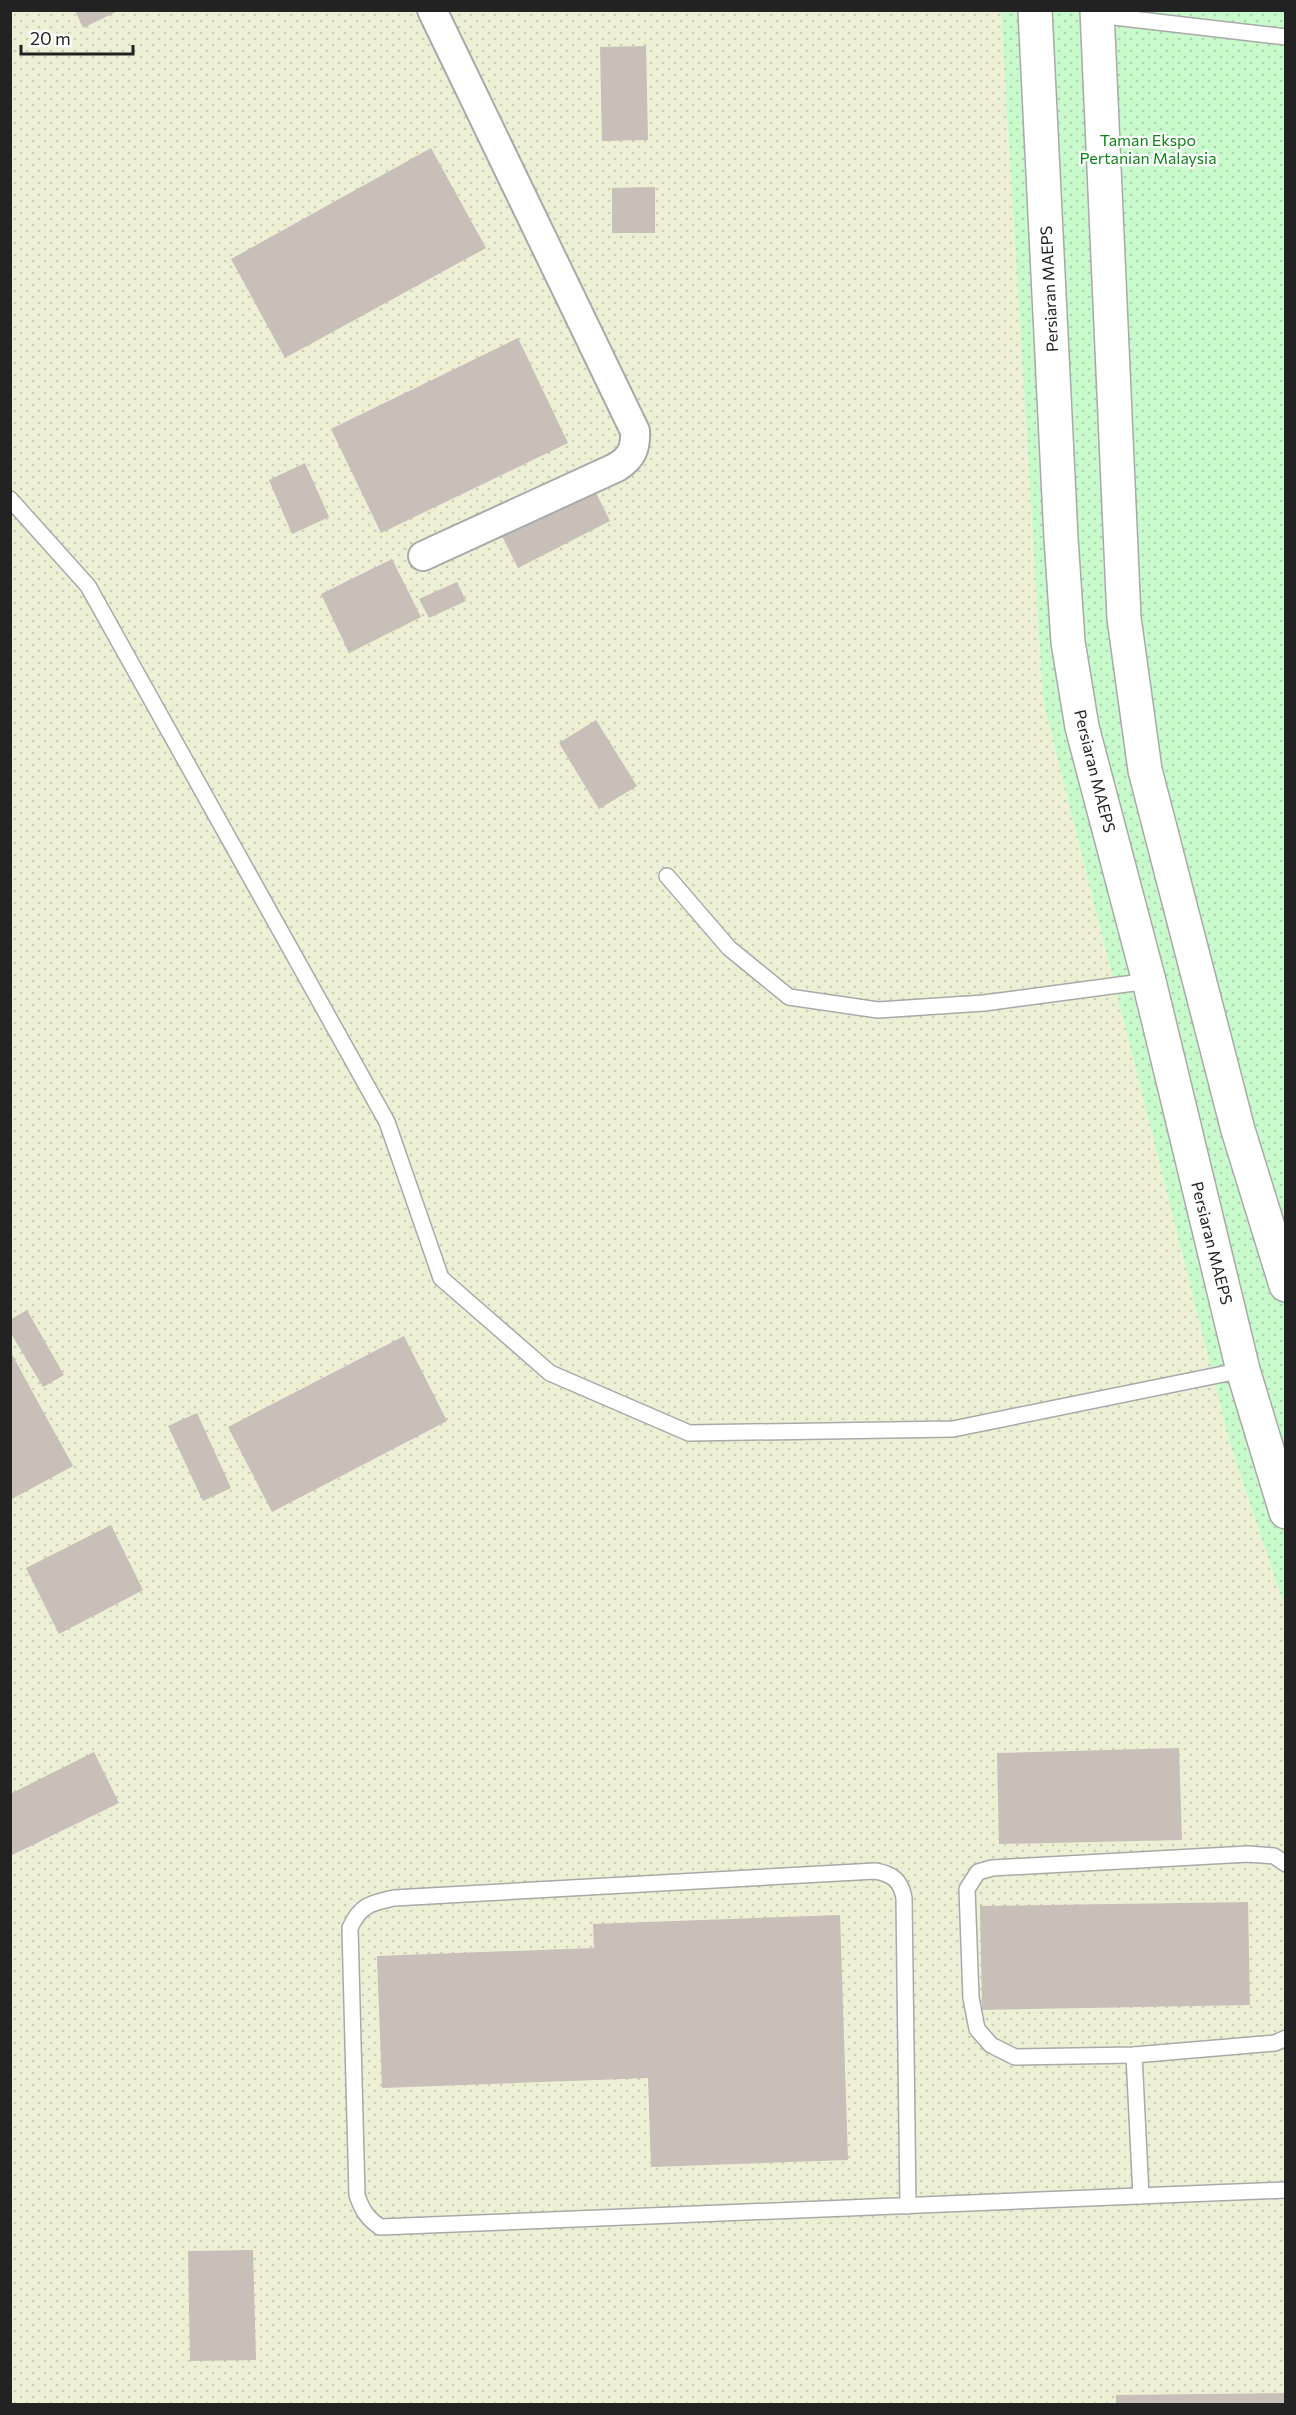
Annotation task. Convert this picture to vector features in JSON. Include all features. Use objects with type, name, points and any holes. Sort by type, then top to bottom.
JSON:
[{"type":"street","points":[[423,556],[616,468],[632,454],[635,443],[635,431],[432,10]]},
{"type":"street","name":"Persiaran MAEPS","points":[[1035,10],[1068,642],[1082,727],[1149,981],[1243,1370],[1286,1512]]},
{"type":"street","points":[[1097,13],[1124,618],[1145,770],[1238,1130],[1286,1285]]},
{"type":"lane","points":[[1097,13],[1286,37]]},
{"type":"lane","points":[[10,499],[88,586],[387,1122],[441,1278],[550,1373],[689,1433],[953,1429],[1243,1370]]},
{"type":"lane","points":[[667,876],[729,948],[789,997],[878,1010],[984,1004],[1149,981]]},
{"type":"lane","points":[[1286,1864],[1274,1856],[1248,1854],[992,1868],[978,1872],[967,1889],[971,1998],[977,2029],[991,2045],[1015,2057],[1134,2055],[1275,2043],[1286,2038]]},
{"type":"lane","points":[[908,2206],[904,1898],[902,1887],[896,1879],[886,1873],[875,1871],[394,1898],[371,1903],[356,1914],[350,1928],[357,2195],[369,2220],[380,2227],[908,2206],[1286,2190]]},
{"type":"lane","points":[[1134,2055],[1141,2196]]},
{"type":"green space","points":[[11,11],[1001,11],[1043,700],[1230,1443],[1285,1607],[1285,2404],[11,2404]]},
{"type":"green space","name":"Taman Ekspo Pertanian Malaysia","points":[[1001,11],[1285,11],[1285,1607],[1230,1443],[1043,700]]},
{"type":"building","points":[[75,10],[120,10],[83,28]]},
{"type":"building","points":[[646,46],[648,140],[602,141],[600,47]]},
{"type":"building","points":[[431,148],[486,248],[285,358],[231,259]]},
{"type":"building","points":[[655,187],[655,233],[612,233],[612,188]]},
{"type":"building","points":[[518,338],[568,443],[381,533],[331,429]]},
{"type":"building","points":[[305,463],[329,517],[292,534],[269,480]]},
{"type":"building","points":[[594,489],[610,521],[518,568],[502,536]]},
{"type":"building","points":[[392,559],[421,617],[349,653],[321,594]]},
{"type":"building","points":[[457,582],[466,601],[429,618],[419,599]]},
{"type":"building","points":[[596,720],[637,786],[599,809],[559,743]]},
{"type":"building","points":[[27,1310],[64,1375],[43,1387],[10,1332],[10,1320]]},
{"type":"building","points":[[404,1336],[447,1421],[272,1512],[228,1427]]},
{"type":"building","points":[[10,1351],[73,1466],[10,1500]]},
{"type":"building","points":[[197,1413],[231,1488],[203,1501],[168,1426]]},
{"type":"building","points":[[111,1525],[143,1590],[59,1634],[26,1568]]},
{"type":"building","points":[[1179,1748],[1182,1840],[999,1844],[997,1753]]},
{"type":"building","points":[[94,1752],[119,1803],[10,1856],[10,1794]]},
{"type":"building","points":[[1248,1902],[1250,2005],[982,2010],[980,1906]]},
{"type":"building","points":[[840,1915],[848,2160],[651,2167],[648,2078],[382,2088],[377,1956],[594,1948],[593,1924]]},
{"type":"building","points":[[253,2250],[256,2360],[190,2361],[188,2251]]},
{"type":"building","points":[[1286,2393],[1286,2404],[1116,2404],[1116,2395]]}]
